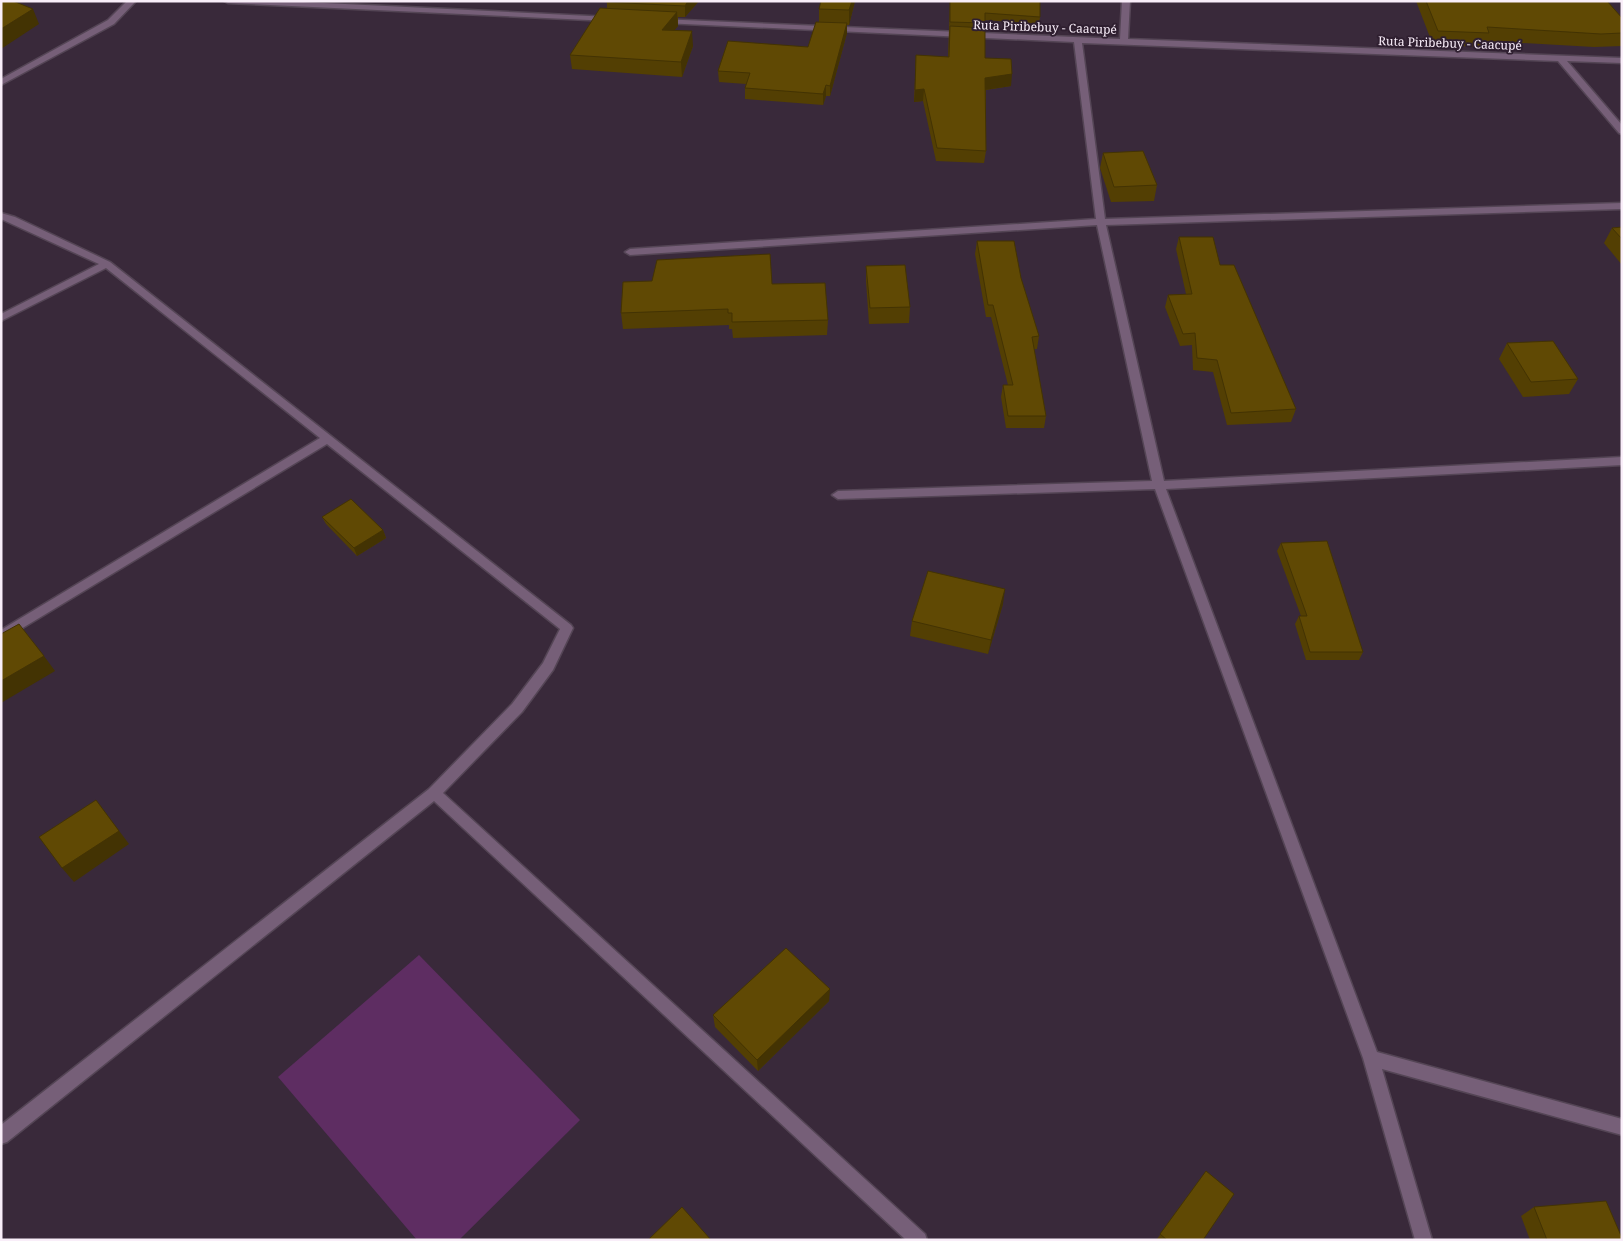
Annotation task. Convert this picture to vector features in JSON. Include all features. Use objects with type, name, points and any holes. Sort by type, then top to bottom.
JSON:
[{"type":"street","points":[[1,83],[111,22],[132,1]]},
{"type":"street","points":[[228,1],[617,19]]},
{"type":"street","points":[[1124,42],[1126,1]]},
{"type":"street","name":"Ruta Piribebuy - Caacupé","points":[[657,21],[1124,42],[1622,61]]},
{"type":"street","points":[[1078,40],[1101,222],[1159,486],[1371,1058],[1424,1240]]},
{"type":"street","points":[[1561,59],[1622,131]]},
{"type":"street","points":[[630,252],[1101,222],[1622,206]]},
{"type":"street","points":[[1,216],[12,219],[107,264],[326,440],[567,628],[548,666],[516,708],[434,793],[1,1136]]},
{"type":"street","points":[[1,318],[107,264]]},
{"type":"street","points":[[1,636],[326,440]]},
{"type":"street","points":[[838,495],[1159,486],[1622,461]]},
{"type":"street","points":[[434,793],[919,1240]]},
{"type":"street","points":[[1371,1058],[1622,1127]]},
{"type":"shaded area","points":[[419,955],[580,1120],[459,1240],[417,1240],[278,1077]]},
{"type":"building","points":[[1,1],[13,1],[33,9],[1,29]]},
{"type":"building","points":[[607,1],[688,1],[685,6]]},
{"type":"building","points":[[821,1],[852,1],[849,10],[819,9]]},
{"type":"building","points":[[950,1],[1040,1],[1040,17],[985,13],[985,23],[950,22]]},
{"type":"building","points":[[1426,1],[1607,1],[1622,18],[1622,33],[1601,34],[1487,27],[1489,33],[1438,31]]},
{"type":"building","points":[[600,8],[677,12],[662,30],[692,31],[681,62],[570,55]]},
{"type":"building","points":[[816,22],[847,23],[830,86],[826,85],[823,94],[745,88],[750,73],[718,71],[728,41],[808,47]]},
{"type":"building","points":[[950,26],[985,28],[985,58],[1011,59],[1012,74],[985,78],[986,151],[937,148],[924,89],[915,90],[916,55],[949,57]]},
{"type":"building","points":[[1143,151],[1157,185],[1114,187],[1103,153]]},
{"type":"building","points":[[1622,227],[1622,239],[1612,228]]},
{"type":"building","points":[[1179,237],[1213,237],[1220,265],[1234,265],[1296,409],[1231,413],[1217,360],[1197,358],[1195,333],[1183,334],[1168,295],[1192,294]]},
{"type":"building","points":[[977,241],[1014,241],[1021,278],[1039,336],[1032,337],[1046,416],[1008,416],[1003,385],[1013,385],[993,305],[988,305]]},
{"type":"building","points":[[770,254],[772,284],[825,283],[828,320],[732,322],[732,313],[728,313],[728,309],[621,313],[623,282],[652,281],[657,260]]},
{"type":"building","points":[[905,265],[910,307],[870,308],[866,266]]},
{"type":"building","points":[[1553,341],[1578,379],[1531,382],[1507,343]]},
{"type":"building","points":[[351,499],[383,530],[354,548],[322,517]]},
{"type":"building","points":[[1327,541],[1363,652],[1310,652],[1299,616],[1307,616],[1281,543]]},
{"type":"building","points":[[928,571],[1005,589],[991,640],[912,621]]},
{"type":"building","points":[[19,624],[44,656],[1,681],[1,634]]},
{"type":"building","points":[[96,800],[119,831],[62,868],[39,837]]},
{"type":"building","points":[[786,948],[830,989],[757,1060],[713,1015]]},
{"type":"building","points":[[1206,1171],[1234,1194],[1203,1240],[1167,1240],[1160,1234]]},
{"type":"building","points":[[1606,1201],[1622,1240],[1547,1240],[1534,1207]]},
{"type":"building","points":[[682,1207],[711,1240],[648,1240]]}]
